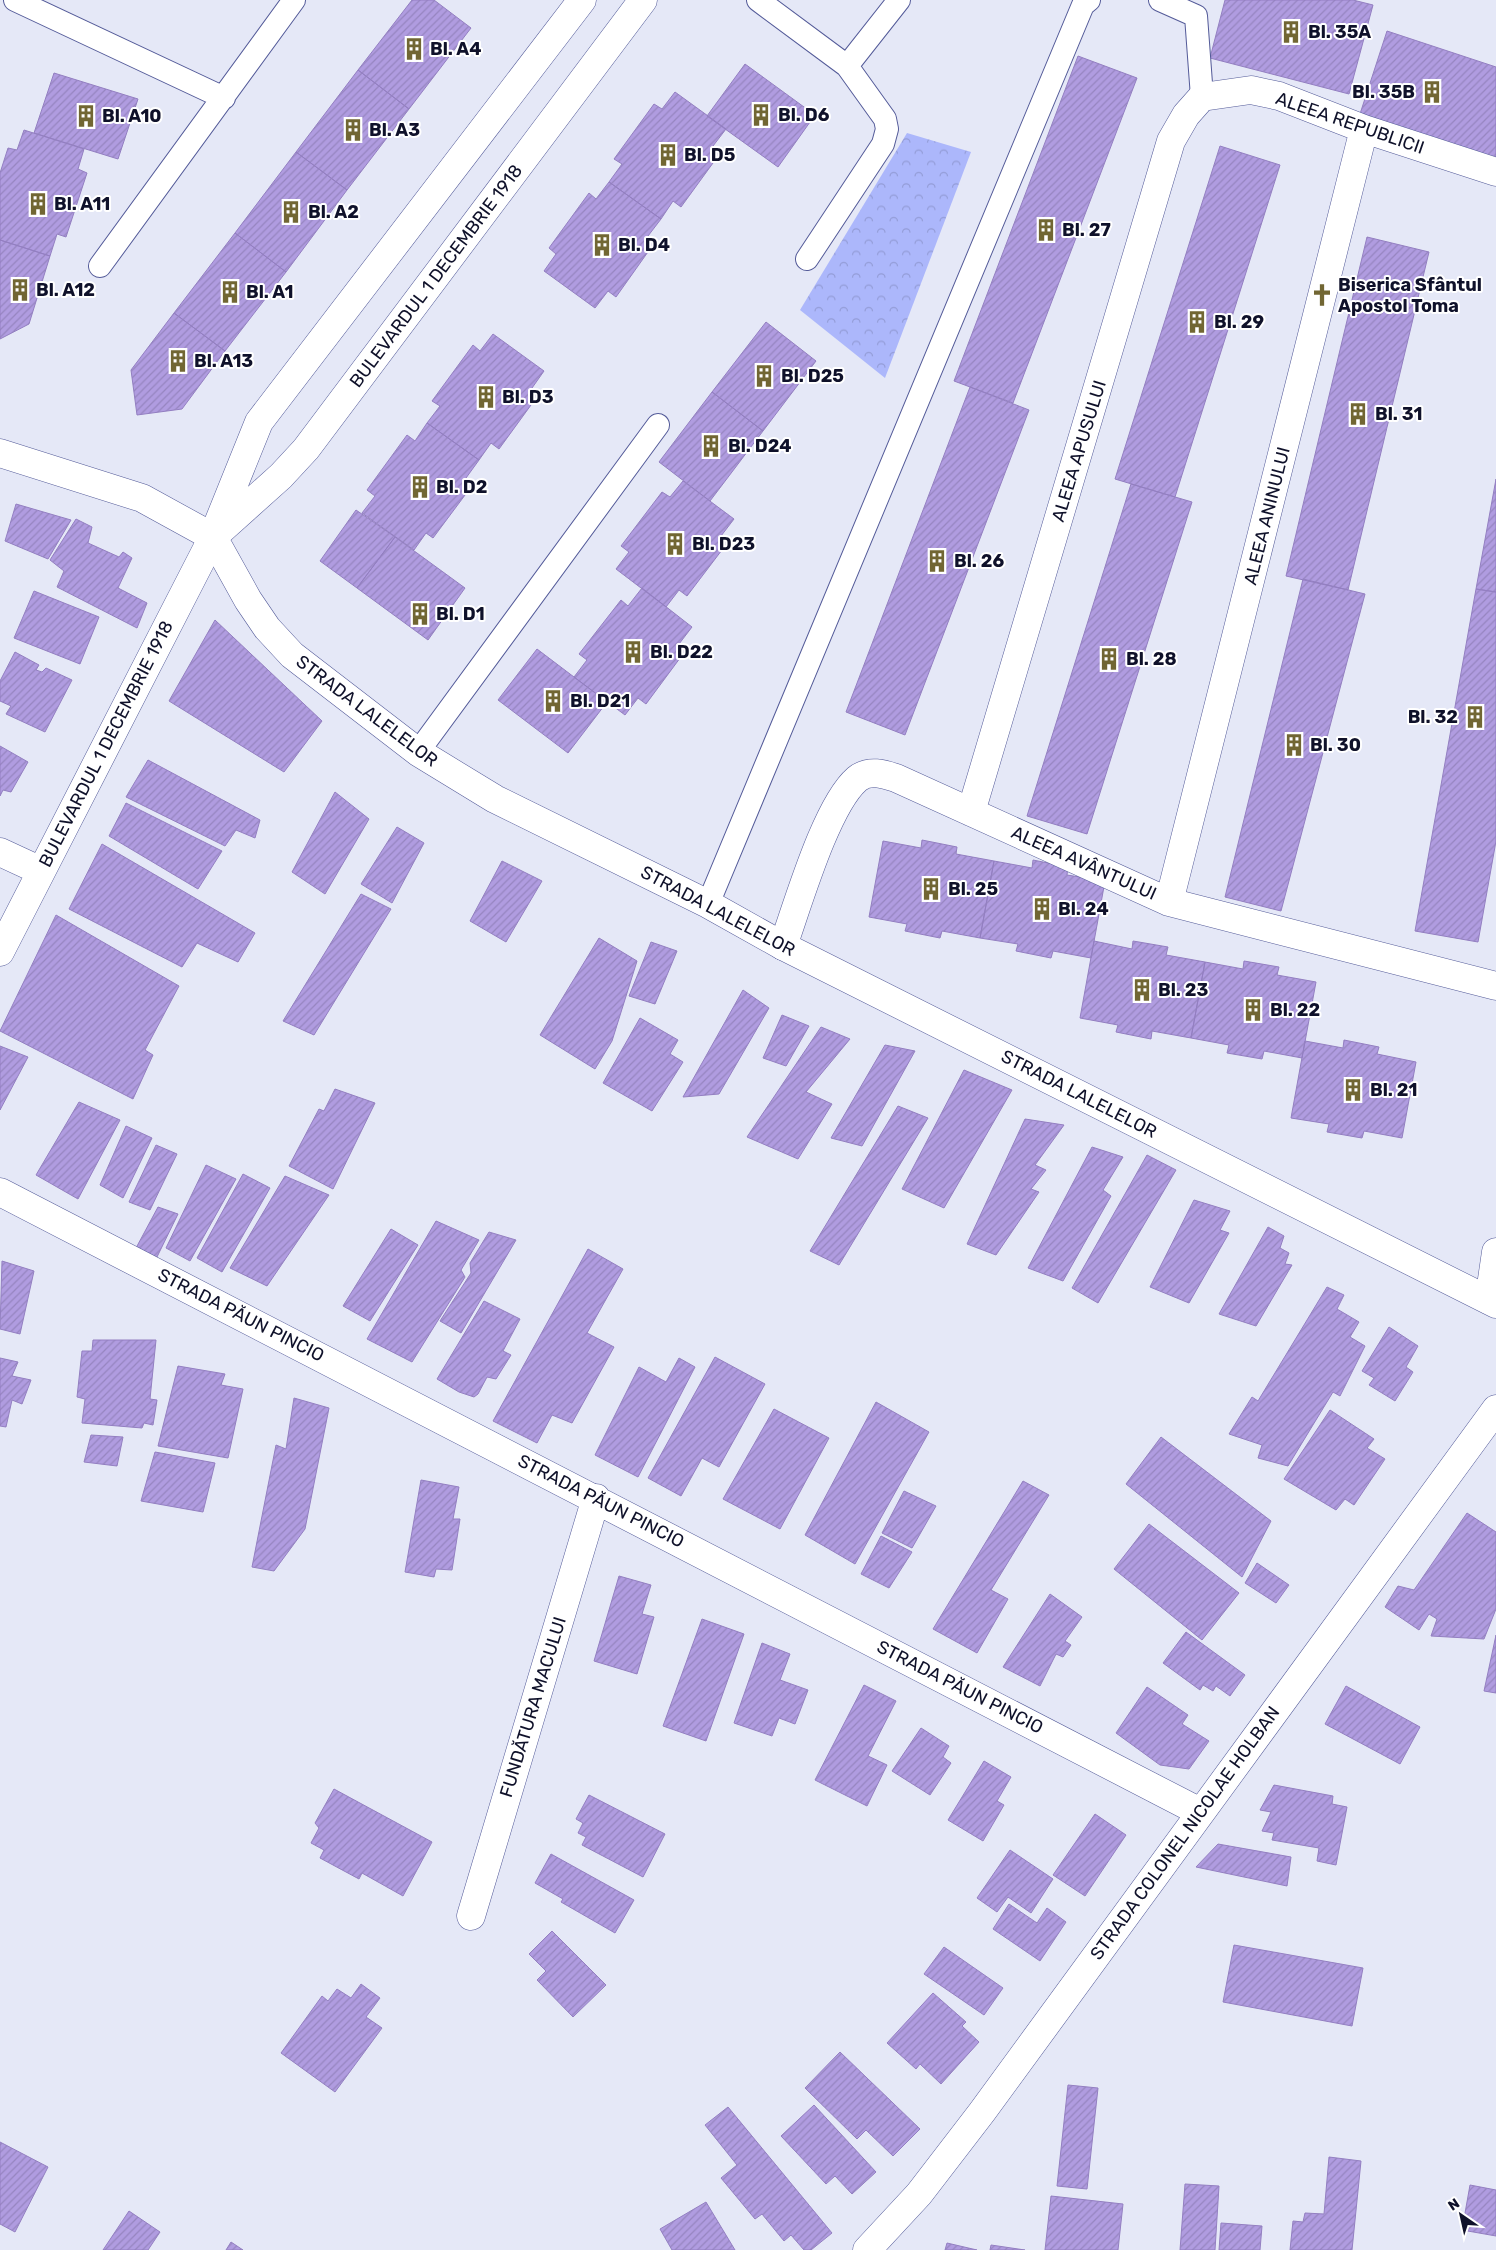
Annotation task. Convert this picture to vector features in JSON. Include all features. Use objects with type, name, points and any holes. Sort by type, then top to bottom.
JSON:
[{"type":"street","name":"BULEVARDUL 1 DECEMBRIE 1918","points":[[0,952],[213,536],[259,422],[582,0]]},
{"type":"street","name":"BULEVARDUL 1 DECEMBRIE 1918","points":[[213,536],[281,476],[306,449],[643,0]]},
{"type":"street","name":"ALEEA REPUBLICII","points":[[1202,97],[1251,90],[1279,96],[1364,130],[1496,172]]},
{"type":"street","name":"ALEEA APUSULUI","points":[[971,812],[1171,141],[1186,114],[1202,97]]},
{"type":"street","name":"ALEEA ANINULUI","points":[[1169,902],[1364,130]]},
{"type":"street","points":[[0,453],[142,498],[213,536]]},
{"type":"street","name":"STRADA LALELELOR","points":[[213,536],[248,600],[267,628],[292,655],[418,752],[495,799],[708,904],[784,946],[1492,1302]]},
{"type":"street","name":"ALEEA AVÂNTULUI","points":[[784,946],[829,820],[858,778],[876,772],[896,778],[1169,902],[1496,986]]},
{"type":"street","points":[[0,852],[41,871]]},
{"type":"street","name":"STRADA PĂUN PINCIO","points":[[0,1192],[596,1498],[1200,1812]]},
{"type":"street","points":[[1492,1302],[1496,1252]]},
{"type":"street","name":"STRADA COLONEL NICOLAE HOLBAN","points":[[867,2250],[919,2194],[965,2134],[1496,1409]]},
{"type":"street","name":"FUNDĂTURA MACULUI","points":[[471,1916],[596,1498]]},
{"type":"lane","points":[[15,0],[224,98]]},
{"type":"lane","points":[[100,266],[294,0]]},
{"type":"lane","points":[[758,0],[847,66],[886,119],[886,135],[883,144],[807,259]]},
{"type":"lane","points":[[847,66],[900,0]]},
{"type":"lane","points":[[708,904],[1083,5],[1089,0]]},
{"type":"lane","points":[[1160,0],[1200,8],[1202,97]]},
{"type":"lane","points":[[418,752],[658,425]]},
{"type":"green space","points":[[907,133],[971,152],[885,378],[800,310]]},
{"type":"building","name":"Bl. A4","points":[[412,0],[434,0],[471,28],[409,109],[358,70]]},
{"type":"building","name":"Bl. 35A","points":[[1225,0],[1353,0],[1373,5],[1349,94],[1210,58]]},
{"type":"building","name":"Bl. 35B","points":[[1387,31],[1496,67],[1496,162],[1359,117]]},
{"type":"building","name":"Bl. 27","points":[[1078,56],[1137,78],[1013,403],[954,381]]},
{"type":"building","name":"Bl. D6","points":[[745,64],[815,115],[778,167],[707,116]]},
{"type":"building","name":"Bl. A3","points":[[358,70],[409,109],[347,190],[296,152]]},
{"type":"building","name":"Bl. A10","points":[[54,73],[138,99],[118,159],[34,133]]},
{"type":"building","name":"Bl. D5","points":[[675,92],[726,129],[713,146],[721,152],[681,207],[673,201],[661,219],[609,182],[622,164],[614,159],[654,104],[662,109]]},
{"type":"building","name":"Bl. A11","points":[[24,130],[84,149],[78,169],[87,173],[66,237],[57,234],[50,256],[0,240],[0,173],[8,148],[17,150]]},
{"type":"building","name":"Bl. 29","points":[[1220,146],[1280,165],[1175,497],[1115,479]]},
{"type":"building","name":"Bl. A2","points":[[296,152],[347,190],[286,272],[235,233]]},
{"type":"building","name":"Bl. D4","points":[[609,182],[661,219],[648,236],[655,242],[616,297],[608,291],[595,308],[544,271],[556,254],[549,248],[589,193],[596,199]]},
{"type":"building","name":"Bl. A1","points":[[235,233],[286,272],[225,351],[174,313]]},
{"type":"building","name":"Bl. 31","points":[[1367,237],[1429,252],[1348,590],[1286,576]]},
{"type":"building","name":"Bl. A12","points":[[0,240],[50,256],[29,324],[0,339]]},
{"type":"building","name":"Bl. A13","points":[[174,313],[225,351],[182,409],[137,415],[131,370]]},
{"type":"building","name":"Bl. D25","points":[[766,322],[816,361],[763,431],[712,392]]},
{"type":"building","name":"Bl. D3","points":[[493,334],[544,371],[532,388],[539,394],[499,449],[491,443],[479,460],[427,423],[440,406],[432,401],[473,345],[480,351]]},
{"type":"building","name":"Bl. 26","points":[[970,387],[1029,410],[905,735],[846,712]]},
{"type":"building","name":"Bl. D24","points":[[712,392],[763,431],[710,501],[659,462]]},
{"type":"building","name":"Bl. D2","points":[[427,423],[479,460],[466,478],[474,483],[433,538],[426,533],[414,550],[362,513],[375,496],[367,490],[407,435],[415,441]]},
{"type":"building","points":[[1496,479],[1496,592],[1476,589]]},
{"type":"building","name":"Bl. D23","points":[[683,481],[734,519],[721,536],[728,542],[687,596],[679,590],[666,607],[616,569],[629,552],[621,546],[662,492],[670,497]]},
{"type":"building","name":"Bl. 28","points":[[1131,484],[1192,502],[1087,834],[1027,816]]},
{"type":"building","points":[[16,504],[71,520],[48,559],[5,541]]},
{"type":"building","points":[[356,510],[395,537],[357,588],[320,561]]},
{"type":"building","points":[[76,519],[92,527],[88,543],[119,557],[123,552],[132,558],[118,588],[147,603],[137,628],[57,587],[64,571],[50,560]]},
{"type":"building","name":"Bl. D1","points":[[395,537],[465,588],[428,640],[357,588]]},
{"type":"building","name":"Bl. 30","points":[[1303,579],[1365,594],[1281,911],[1225,897]]},
{"type":"building","name":"Bl. D22","points":[[642,588],[692,627],[679,644],[686,650],[646,704],[638,698],[625,715],[574,677],[587,660],[579,654],[621,600],[628,606]]},
{"type":"building","name":"Bl. 32","points":[[1476,589],[1496,592],[1496,841],[1478,942],[1415,931]]},
{"type":"building","points":[[34,591],[99,617],[80,664],[14,638]]},
{"type":"building","points":[[215,620],[322,721],[284,772],[169,701]]},
{"type":"building","name":"Bl. D21","points":[[537,649],[607,702],[568,753],[498,700]]},
{"type":"building","points":[[15,652],[39,665],[36,670],[42,672],[46,668],[72,680],[45,732],[6,714],[11,706],[0,701],[0,681]]},
{"type":"building","points":[[0,746],[28,762],[11,792],[3,790],[0,796]]},
{"type":"building","points":[[148,760],[260,820],[255,838],[236,830],[225,846],[126,797]]},
{"type":"building","points":[[335,792],[369,819],[325,894],[292,872]]},
{"type":"building","points":[[126,803],[222,851],[198,889],[109,836]]},
{"type":"building","points":[[397,827],[424,843],[392,903],[361,884]]},
{"type":"building","name":"Bl. 25","points":[[922,840],[957,847],[956,854],[994,861],[980,938],[942,931],[940,938],[905,931],[907,924],[869,917],[883,841],[921,848]]},
{"type":"building","points":[[102,844],[255,933],[238,962],[197,943],[182,967],[69,909]]},
{"type":"building","name":"Bl. 24","points":[[1033,860],[1068,867],[1067,875],[1105,881],[1091,958],[1053,951],[1051,958],[1016,951],[1018,944],[980,938],[994,861],[1032,868]]},
{"type":"building","points":[[502,861],[542,881],[506,942],[470,921]]},
{"type":"building","points":[[361,894],[391,909],[314,1035],[283,1021]]},
{"type":"building","points":[[56,915],[179,986],[145,1050],[153,1055],[133,1099],[0,1031]]},
{"type":"building","points":[[599,938],[637,961],[612,1041],[595,1069],[540,1035]]},
{"type":"building","name":"Bl. 23","points":[[1094,941],[1132,949],[1133,941],[1168,947],[1166,955],[1205,962],[1191,1038],[1152,1031],[1151,1039],[1116,1032],[1118,1025],[1080,1018]]},
{"type":"building","points":[[651,942],[677,951],[655,1004],[629,996]]},
{"type":"building","name":"Bl. 22","points":[[1244,961],[1279,967],[1277,975],[1316,982],[1302,1058],[1264,1051],[1262,1059],[1227,1053],[1229,1045],[1191,1038],[1205,962],[1243,969]]},
{"type":"building","points":[[743,990],[769,1008],[719,1094],[683,1097]]},
{"type":"building","points":[[782,1015],[809,1026],[786,1066],[763,1058]]},
{"type":"building","points":[[640,1018],[678,1040],[670,1054],[683,1062],[652,1111],[603,1083]]},
{"type":"building","points":[[821,1027],[850,1039],[806,1092],[832,1104],[798,1159],[747,1137]]},
{"type":"building","name":"Bl. 21","points":[[1344,1040],[1379,1047],[1377,1054],[1416,1062],[1402,1138],[1364,1131],[1362,1138],[1327,1132],[1329,1124],[1291,1118],[1305,1041],[1343,1048]]},
{"type":"building","points":[[885,1045],[915,1051],[862,1146],[831,1138]]},
{"type":"building","points":[[0,1046],[28,1057],[0,1110]]},
{"type":"building","points":[[964,1070],[1012,1090],[944,1208],[902,1189]]},
{"type":"building","points":[[335,1089],[375,1103],[333,1189],[289,1166],[319,1109],[324,1111]]},
{"type":"building","points":[[79,1102],[120,1120],[78,1199],[36,1175]]},
{"type":"building","points":[[898,1106],[928,1118],[839,1265],[810,1251]]},
{"type":"building","points":[[1025,1119],[1064,1125],[1035,1165],[1046,1170],[1031,1189],[1039,1192],[996,1255],[967,1244]]},
{"type":"building","points":[[126,1126],[152,1138],[123,1198],[100,1185]]},
{"type":"building","points":[[156,1145],[177,1154],[150,1210],[129,1202]]},
{"type":"building","points":[[1092,1147],[1123,1157],[1103,1190],[1111,1196],[1063,1281],[1028,1268]]},
{"type":"building","points":[[1147,1155],[1176,1170],[1098,1303],[1072,1288]]},
{"type":"building","points":[[206,1165],[236,1179],[190,1261],[166,1248]]},
{"type":"building","points":[[243,1174],[270,1188],[222,1272],[197,1258]]},
{"type":"building","points":[[285,1176],[329,1195],[267,1286],[230,1268]]},
{"type":"building","points":[[1194,1200],[1230,1211],[1220,1230],[1229,1233],[1189,1303],[1150,1287]]},
{"type":"building","points":[[158,1207],[178,1214],[156,1259],[136,1248]]},
{"type":"building","points":[[436,1221],[479,1240],[461,1270],[465,1277],[412,1362],[367,1339]]},
{"type":"building","points":[[1268,1227],[1284,1236],[1280,1248],[1289,1253],[1285,1264],[1292,1265],[1256,1326],[1219,1314]]},
{"type":"building","points":[[391,1229],[418,1245],[370,1321],[343,1306]]},
{"type":"building","points":[[489,1232],[516,1240],[461,1333],[440,1321],[471,1273],[470,1263]]},
{"type":"building","points":[[588,1249],[623,1269],[587,1333],[614,1347],[572,1423],[552,1415],[537,1443],[493,1421]]},
{"type":"building","points":[[2,1261],[34,1271],[20,1334],[0,1329]]},
{"type":"building","points":[[1327,1287],[1344,1295],[1337,1309],[1359,1322],[1350,1337],[1365,1346],[1340,1396],[1333,1392],[1288,1466],[1258,1458],[1262,1445],[1229,1434],[1252,1397],[1258,1401]]},
{"type":"building","points":[[484,1301],[520,1319],[503,1351],[511,1355],[496,1379],[487,1377],[478,1394],[474,1397],[459,1392],[437,1379]]},
{"type":"building","points":[[1389,1327],[1418,1346],[1406,1367],[1413,1372],[1395,1401],[1369,1385],[1374,1378],[1362,1371]]},
{"type":"building","points":[[93,1340],[156,1340],[150,1399],[157,1400],[153,1425],[144,1423],[142,1428],[82,1423],[85,1399],[77,1397],[82,1351],[92,1351]]},
{"type":"building","points":[[715,1357],[765,1384],[719,1467],[702,1458],[681,1496],[648,1478]]},
{"type":"building","points":[[0,1358],[18,1362],[12,1376],[31,1380],[22,1404],[12,1400],[6,1427],[0,1426]]},
{"type":"building","points":[[679,1358],[695,1367],[638,1477],[595,1455],[639,1367],[666,1382]]},
{"type":"building","points":[[178,1366],[225,1374],[221,1385],[243,1389],[228,1458],[158,1446]]},
{"type":"building","points":[[294,1398],[329,1408],[305,1529],[274,1571],[252,1567],[276,1445],[286,1449]]},
{"type":"building","points":[[876,1402],[929,1432],[855,1564],[805,1535]]},
{"type":"building","points":[[774,1409],[829,1438],[780,1529],[723,1499]]},
{"type":"building","points":[[1330,1410],[1374,1439],[1367,1448],[1385,1459],[1354,1505],[1345,1499],[1336,1510],[1284,1479]]},
{"type":"building","points":[[91,1435],[123,1437],[117,1466],[84,1462]]},
{"type":"building","points":[[1161,1437],[1271,1521],[1242,1577],[1126,1484]]},
{"type":"building","points":[[155,1452],[215,1463],[203,1512],[141,1501]]},
{"type":"building","points":[[421,1480],[459,1487],[453,1519],[460,1519],[452,1570],[436,1569],[434,1577],[405,1572]]},
{"type":"building","points":[[1023,1481],[1049,1495],[991,1590],[1008,1599],[977,1653],[933,1629]]},
{"type":"building","points":[[904,1491],[936,1506],[912,1548],[882,1533]]},
{"type":"building","points":[[1467,1513],[1496,1532],[1496,1609],[1484,1639],[1431,1636],[1437,1619],[1429,1614],[1419,1630],[1385,1607],[1398,1586],[1414,1590]]},
{"type":"building","points":[[1149,1524],[1239,1593],[1202,1640],[1114,1569]]},
{"type":"building","points":[[881,1536],[912,1552],[889,1588],[861,1574]]},
{"type":"building","points":[[1257,1563],[1289,1585],[1276,1603],[1245,1583]]},
{"type":"building","points":[[619,1576],[651,1585],[642,1614],[654,1617],[637,1674],[594,1661]]},
{"type":"building","points":[[1050,1594],[1082,1617],[1065,1641],[1071,1645],[1063,1657],[1056,1654],[1040,1686],[1003,1667]]},
{"type":"building","points":[[702,1619],[744,1634],[706,1741],[663,1726]]},
{"type":"building","points":[[1186,1632],[1245,1675],[1230,1696],[1216,1686],[1213,1691],[1203,1685],[1200,1690],[1163,1663]]},
{"type":"building","points":[[1496,1635],[1496,1693],[1484,1691]]},
{"type":"building","points":[[762,1643],[790,1654],[780,1680],[808,1690],[795,1724],[779,1718],[772,1736],[734,1723]]},
{"type":"building","points":[[864,1685],[896,1701],[868,1756],[887,1765],[867,1806],[815,1780]]},
{"type":"building","points":[[1346,1686],[1420,1727],[1400,1764],[1325,1724]]},
{"type":"building","points":[[1147,1687],[1188,1715],[1182,1724],[1209,1741],[1189,1769],[1160,1765],[1116,1733]]},
{"type":"building","points":[[921,1728],[949,1746],[943,1757],[951,1763],[930,1795],[892,1771]]},
{"type":"building","points":[[984,1761],[1011,1777],[997,1801],[1004,1805],[983,1841],[948,1820]]},
{"type":"building","points":[[1274,1785],[1333,1796],[1332,1804],[1347,1807],[1336,1865],[1317,1861],[1319,1848],[1272,1840],[1274,1833],[1262,1831],[1271,1812],[1260,1810]]},
{"type":"building","points":[[334,1789],[432,1842],[403,1896],[362,1873],[359,1879],[320,1858],[324,1850],[311,1843],[319,1828],[315,1823]]},
{"type":"building","points":[[589,1795],[665,1834],[643,1877],[582,1845],[586,1837],[578,1833],[583,1823],[576,1819]]},
{"type":"building","points":[[1095,1814],[1126,1835],[1085,1896],[1053,1875]]},
{"type":"building","points":[[1218,1844],[1291,1857],[1287,1886],[1196,1867]]},
{"type":"building","points":[[1010,1850],[1053,1879],[1031,1913],[1008,1897],[997,1912],[977,1898]]},
{"type":"building","points":[[551,1854],[634,1900],[615,1933],[561,1902],[563,1899],[535,1883]]},
{"type":"building","points":[[1009,1904],[1037,1923],[1047,1908],[1066,1922],[1040,1961],[993,1929]]},
{"type":"building","points":[[552,1931],[606,1985],[573,2017],[537,1980],[546,1971],[529,1954]]},
{"type":"building","points":[[1234,1945],[1363,1968],[1352,2026],[1223,2002]]},
{"type":"building","points":[[944,1947],[1003,1988],[984,2015],[924,1974]]},
{"type":"building","points":[[361,1984],[380,1998],[366,2017],[382,2028],[335,2092],[281,2053],[322,1996],[328,2001],[337,1989],[351,1998]]},
{"type":"building","points":[[933,1993],[966,2022],[962,2026],[979,2042],[941,2084],[920,2064],[916,2069],[887,2043]]},
{"type":"building","points":[[840,2052],[920,2129],[893,2156],[866,2130],[857,2139],[805,2088]]},
{"type":"building","points":[[1068,2085],[1098,2088],[1087,2189],[1057,2186]]},
{"type":"building","points":[[814,2105],[876,2172],[852,2194],[835,2176],[826,2184],[781,2136]]},
{"type":"building","points":[[728,2107],[832,2233],[811,2250],[804,2250],[791,2235],[784,2241],[762,2214],[755,2219],[721,2178],[737,2165],[705,2125]]},
{"type":"building","points":[[0,2142],[48,2167],[15,2232],[0,2224]]},
{"type":"building","points":[[1329,2157],[1361,2161],[1352,2250],[1290,2250],[1293,2221],[1303,2222],[1305,2213],[1324,2214]]},
{"type":"building","points":[[1185,2184],[1219,2186],[1215,2250],[1180,2250]]},
{"type":"building","points":[[1470,2185],[1496,2190],[1496,2236],[1462,2230]]},
{"type":"building","points":[[1051,2196],[1123,2204],[1118,2250],[1045,2250]]},
{"type":"building","points":[[706,2202],[735,2250],[672,2250],[660,2229]]},
{"type":"building","points":[[129,2211],[160,2232],[148,2250],[103,2250]]},
{"type":"building","points":[[1221,2223],[1262,2226],[1260,2250],[1219,2250]]},
{"type":"building","points":[[231,2242],[243,2250],[226,2250]]},
{"type":"building","points":[[947,2243],[977,2250],[945,2250]]},
{"type":"building","points":[[991,2245],[1025,2250],[990,2250]]},
{"type":"place","name":"Bl. 35A","points":[[1291,32]]},
{"type":"place","name":"Bl. A4","points":[[414,49]]},
{"type":"place","name":"Bl. 35B","points":[[1432,92]]},
{"type":"place","name":"Bl. D6","points":[[761,115]]},
{"type":"place","name":"Bl. A10","points":[[86,116]]},
{"type":"place","name":"Bl. A3","points":[[353,130]]},
{"type":"place","name":"Bl. D5","points":[[668,155]]},
{"type":"place","name":"Bl. A11","points":[[38,204]]},
{"type":"place","name":"Bl. A2","points":[[291,212]]},
{"type":"place","name":"Bl. 27","points":[[1046,230]]},
{"type":"place","name":"Bl. D4","points":[[602,245]]},
{"type":"place","name":"Bl. A12","points":[[20,290]]},
{"type":"place","name":"Bl. A1","points":[[230,292]]},
{"type":"place","name":"Biserica Sfântul Apostol Toma","points":[[1322,295]]},
{"type":"place","name":"Bl. 29","points":[[1197,322]]},
{"type":"place","name":"Bl. A13","points":[[178,361]]},
{"type":"place","name":"Bl. D25","points":[[764,376]]},
{"type":"place","name":"Bl. D3","points":[[486,397]]},
{"type":"place","name":"Bl. 31","points":[[1358,414]]},
{"type":"place","name":"Bl. D24","points":[[711,446]]},
{"type":"place","name":"Bl. D2","points":[[420,487]]},
{"type":"place","name":"Bl. D23","points":[[675,544]]},
{"type":"place","name":"Bl. 26","points":[[937,561]]},
{"type":"place","name":"Bl. D1","points":[[420,614]]},
{"type":"place","name":"Bl. D22","points":[[633,652]]},
{"type":"place","name":"Bl. 28","points":[[1109,659]]},
{"type":"place","name":"Bl. D21","points":[[553,701]]},
{"type":"place","name":"Bl. 32","points":[[1475,717]]},
{"type":"place","name":"Bl. 30","points":[[1294,745]]},
{"type":"place","name":"Bl. 25","points":[[931,889]]},
{"type":"place","name":"Bl. 24","points":[[1042,909]]},
{"type":"place","name":"Bl. 23","points":[[1142,990]]},
{"type":"place","name":"Bl. 22","points":[[1253,1010]]},
{"type":"place","name":"Bl. 21","points":[[1353,1090]]}]
